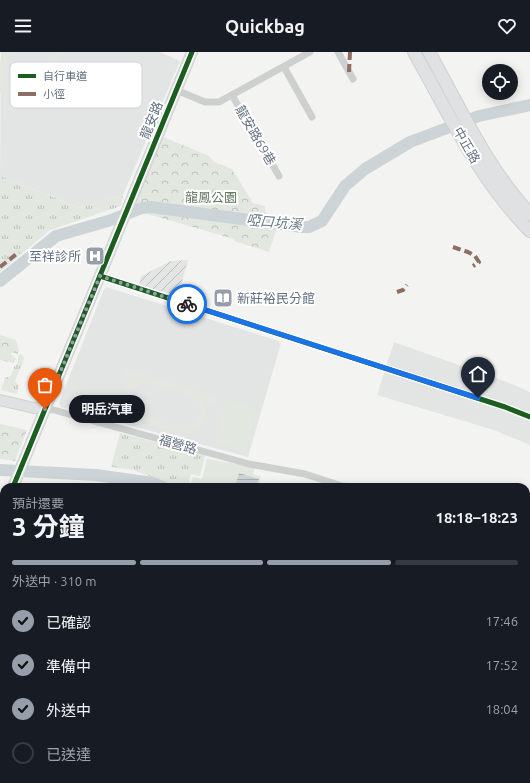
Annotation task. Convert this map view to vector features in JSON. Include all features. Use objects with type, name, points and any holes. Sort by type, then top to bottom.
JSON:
[{"type":"main road","name":"中正路","points":[[414,52],[491,187],[514,215],[530,231]]},
{"type":"main road","name":"中正路","points":[[429,52],[464,116],[503,182],[530,214]]},
{"type":"street","name":"龍安路","points":[[100,276],[192,52]]},
{"type":"street","name":"龍安路69巷","points":[[176,90],[197,99],[213,103],[232,95],[310,52]]},
{"type":"street","points":[[338,52],[353,79]]},
{"type":"street","points":[[284,67],[312,117]]},
{"type":"street","name":"龍安路69巷","points":[[232,95],[279,176]]},
{"type":"street","points":[[15,483],[100,276],[530,417]]},
{"type":"street","name":"福營路","points":[[0,400],[34,408],[54,410],[248,464],[305,474],[333,483]]},
{"type":"shaded area","points":[[1,52],[160,52],[180,61],[123,195],[80,208],[0,176]]},
{"type":"shaded area","points":[[188,260],[178,296],[139,285],[141,276],[171,261]]},
{"type":"shaded area","points":[[106,287],[279,341],[281,343],[248,457],[61,407],[59,403]]},
{"type":"shaded area","points":[[394,342],[512,384],[530,392],[530,445],[494,430],[377,395]]},
{"type":"shaded area","points":[[239,473],[259,479],[258,483],[236,483]]},
{"type":"green space","points":[[4,52],[12,52],[4,78],[10,90],[10,102],[0,92],[0,62]]},
{"type":"green space","points":[[55,52],[62,52],[59,62],[52,62]]},
{"type":"green space","name":"龍鳳公園","points":[[163,137],[209,156],[214,162],[232,169],[253,203],[265,206],[265,212],[272,216],[278,225],[269,252],[234,241],[234,239],[144,213],[149,211],[178,215],[179,207],[147,204],[134,206]]},
{"type":"green space","points":[[0,176],[80,208],[123,195],[121,206],[50,230],[0,272]]},
{"type":"green space","points":[[0,335],[16,340],[19,350],[18,354],[12,352],[11,355],[16,358],[14,363],[0,360]]},
{"type":"green space","points":[[20,354],[23,355],[24,359],[15,381],[19,386],[17,394],[1,390],[5,378],[11,376],[14,367],[18,363],[18,356]]},
{"type":"green space","points":[[125,369],[218,397],[216,404],[204,400],[206,412],[205,418],[200,427],[196,430],[184,433],[145,422],[128,412],[123,406],[122,394],[125,386],[133,379],[123,376]],"holes":[[[143,383],[178,391],[195,398],[201,407],[198,420],[193,424],[184,427],[149,417],[133,409],[129,402],[129,395],[133,389]]]},
{"type":"green space","points":[[226,400],[257,409],[246,451],[214,442]]},
{"type":"green space","points":[[0,424],[27,430],[15,461],[0,459]]},
{"type":"green space","points":[[120,433],[205,455],[200,476],[191,474],[189,483],[167,483],[133,470],[111,467]]},
{"type":"green space","points":[[207,459],[255,467],[253,474],[261,476],[259,483],[191,483],[193,477],[202,479]]},
{"type":"waterway","name":"啞口坑溪","points":[[0,281],[56,236],[108,221],[142,208],[151,207],[309,227],[322,221],[345,186],[365,169],[410,142],[479,116],[530,105]]},
{"type":"waterway","points":[[0,470],[96,475],[153,483]]},
{"type":"marked path","points":[[349,72],[350,52]]},
{"type":"marked path","points":[[453,247],[475,256],[479,262],[473,266]]},
{"type":"marked path","points":[[0,267],[19,252]]},
{"type":"marked path","points":[[397,292],[403,290],[407,285]]},
{"type":"cycle path","points":[[15,483],[192,52]]},
{"type":"cycle path","points":[[100,276],[505,407],[530,417]]},
{"type":"way so far","points":[[45,409],[100,276],[187,304]]},
{"type":"place","name":"至祥診所","points":[[95,256]]},
{"type":"place","name":"新莊裕民分館","points":[[223,298]]},
{"type":"place","name":"明岳汽車","points":[[45,409]]},
{"type":"route","points":[[187,304],[478,398]]}]
